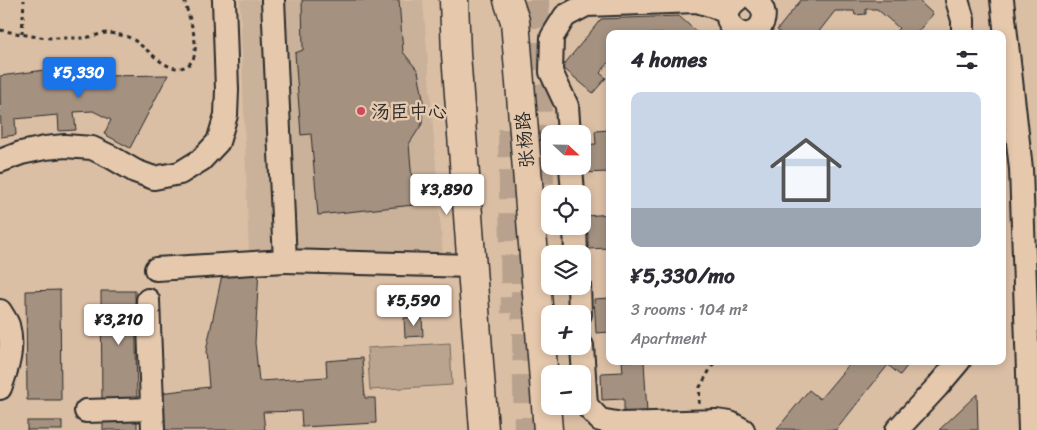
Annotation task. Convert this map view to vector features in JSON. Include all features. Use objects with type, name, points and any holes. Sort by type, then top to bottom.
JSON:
[{"type":"main road","points":[[454,0],[456,54],[484,430]]},
{"type":"main road","name":"张杨路","points":[[508,0],[515,21],[548,430]]},
{"type":"street","points":[[0,160],[21,152],[45,148],[65,146],[92,148],[135,171],[154,178],[180,173],[201,160],[218,142],[226,115],[224,0]]},
{"type":"street","points":[[274,0],[285,261]]},
{"type":"street","points":[[957,0],[963,20],[963,30]]},
{"type":"street","points":[[1002,0],[1005,30]]},
{"type":"street","points":[[568,125],[567,106],[551,72],[552,37],[565,16],[586,5],[697,1],[713,6],[732,7],[728,19],[736,30]]},
{"type":"street","points":[[756,30],[760,27],[764,17],[763,4]]},
{"type":"street","points":[[1006,36],[1021,169],[1030,196],[1033,398],[1030,430]]},
{"type":"street","points":[[156,269],[285,261],[472,266]]},
{"type":"street","points":[[86,411],[153,420],[148,300]]},
{"type":"street","points":[[0,311],[7,324],[11,348],[7,370],[0,388]]},
{"type":"street","points":[[583,355],[586,405],[600,420],[622,424],[716,421],[730,423],[743,430]]},
{"type":"street","points":[[897,430],[956,365]]},
{"type":"path","points":[[22,34],[24,0]]},
{"type":"path","points":[[0,30],[51,38],[85,38],[108,33],[128,36],[163,64],[180,68],[188,64],[194,56],[196,46],[185,3],[186,0]]},
{"type":"path","points":[[697,422],[700,387],[713,365]]},
{"type":"shaded area","points":[[240,0],[423,0],[443,256],[249,256]]},
{"type":"shaded area","points":[[450,343],[452,385],[370,390],[367,348]]},
{"type":"building","name":"汤臣中心","points":[[302,0],[399,0],[403,52],[418,71],[423,98],[422,124],[409,144],[414,205],[318,215],[311,134],[301,135],[295,53],[303,50]]},
{"type":"building","points":[[801,0],[918,0],[933,14],[919,30],[897,30],[899,28],[877,9],[866,9],[866,14],[855,15],[854,11],[835,11],[820,30],[777,30]]},
{"type":"building","points":[[679,16],[695,30],[606,30],[606,66],[600,73],[606,78],[593,93],[562,67],[601,19]]},
{"type":"building","points":[[82,65],[104,76],[168,75],[130,148],[104,134],[111,120],[93,111],[74,112],[76,130],[59,131],[58,115],[15,119],[16,135],[1,137],[0,76]]},
{"type":"building","points":[[606,130],[606,172],[591,173],[591,144],[596,144],[595,131]]},
{"type":"building","points":[[606,214],[606,248],[591,249],[591,245],[588,245],[587,235],[591,235],[591,216]]},
{"type":"building","points":[[259,268],[255,343],[259,381],[327,377],[326,361],[362,358],[365,398],[375,398],[376,423],[302,427],[301,411],[263,412],[265,430],[164,430],[160,393],[209,387],[206,351],[223,270]]},
{"type":"building","points":[[60,290],[61,400],[27,400],[26,291]]},
{"type":"building","points":[[101,291],[135,291],[137,400],[102,401]]},
{"type":"building","points":[[606,298],[606,332],[596,333],[594,299]]},
{"type":"building","points":[[422,316],[423,336],[405,337],[404,318]]},
{"type":"building","points":[[622,365],[644,365],[647,413],[624,415],[624,399],[602,400],[601,373],[623,372]]},
{"type":"building","points":[[849,365],[888,365],[836,430],[777,429],[809,390],[820,399]]},
{"type":"building","points":[[888,365],[908,365],[900,375]]},
{"type":"building","points":[[977,394],[978,430],[939,430]]},
{"type":"building","points":[[137,420],[137,430],[103,430],[103,421]]},
{"type":"building","points":[[27,421],[62,421],[62,430],[27,430]]},
{"type":"tunnel","points":[[535,0],[540,184]]},
{"type":"tunnel","points":[[512,129],[515,313]]},
{"type":"tunnel","points":[[525,291],[528,430]]},
{"type":"place","name":"汤臣中心","points":[[361,111]]}]
